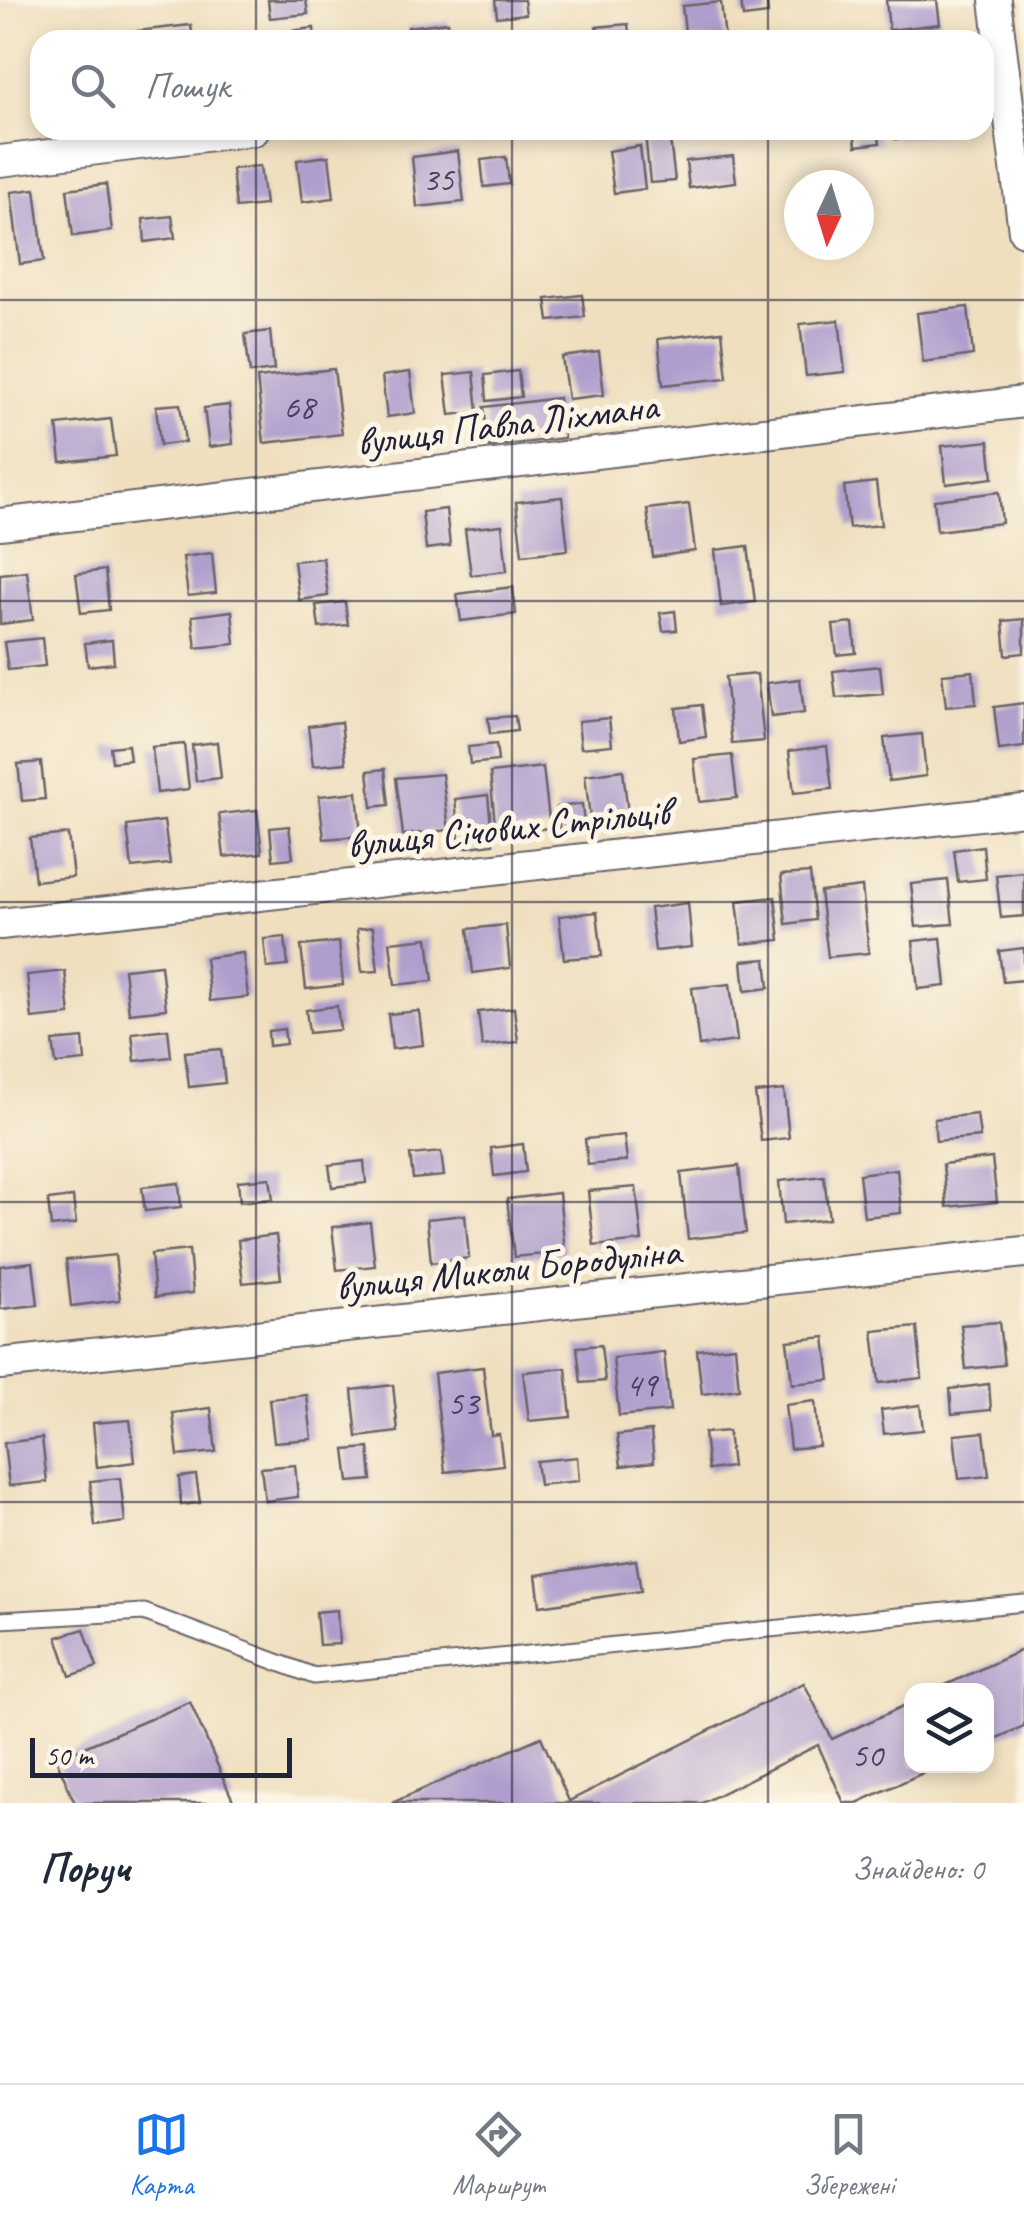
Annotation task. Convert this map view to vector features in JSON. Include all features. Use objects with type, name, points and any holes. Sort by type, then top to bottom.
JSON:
[{"type":"street","points":[[995,0],[1024,231]]},
{"type":"street","points":[[0,160],[169,140]]},
{"type":"street","name":"вулиця Павла Ліхмана","points":[[0,524],[1024,402]]},
{"type":"street","name":"вулиця Січових Стрільців","points":[[0,924],[1024,810]]},
{"type":"street","name":"вулиця Миколи Бородуліна","points":[[0,1364],[1024,1252]]},
{"type":"lane","points":[[0,1620],[144,1612],[314,1676],[1024,1602]]},
{"type":"building","points":[[268,0],[306,0],[308,14],[270,18]]},
{"type":"building","points":[[495,0],[524,0],[526,14],[497,17]]},
{"type":"building","points":[[741,0],[767,0],[768,14],[743,17]]},
{"type":"building","points":[[886,0],[937,0],[940,24],[889,30]]},
{"type":"building","points":[[721,2],[724,30],[685,30],[682,6]]},
{"type":"building","points":[[448,22],[449,30],[408,30],[408,27]]},
{"type":"building","points":[[628,24],[629,30],[596,30]]},
{"type":"building","points":[[191,25],[192,30],[146,30]]},
{"type":"building","points":[[646,140],[670,140],[675,181],[650,183]]},
{"type":"building","points":[[855,140],[880,140],[880,143],[856,146]]},
{"type":"building","points":[[640,146],[645,189],[614,193],[608,151]]},
{"type":"building","points":[[458,151],[464,202],[417,207],[412,157]]},
{"type":"building","points":[[329,156],[334,198],[302,202],[297,160]]},
{"type":"building","points":[[733,156],[736,182],[689,188],[686,161]]},
{"type":"building","points":[[506,157],[509,184],[484,187],[481,160]]},
{"type":"building","points":[[260,166],[265,205],[236,208],[232,169]]},
{"type":"building","points":[[106,184],[112,231],[73,236],[67,189]]},
{"type":"building","points":[[35,189],[44,261],[20,264],[11,192]]},
{"type":"building","points":[[172,216],[175,238],[145,242],[143,219]]},
{"type":"building","points":[[582,295],[585,317],[549,321],[546,299]]},
{"type":"building","points":[[968,307],[973,355],[923,362],[917,313]]},
{"type":"building","points":[[839,320],[845,372],[806,376],[800,324]]},
{"type":"building","points":[[270,331],[274,370],[250,373],[245,334]]},
{"type":"building","points":[[722,331],[727,378],[663,385],[658,339]]},
{"type":"building","points":[[599,352],[604,395],[568,399],[562,357]]},
{"type":"building","points":[[334,369],[342,434],[264,443],[257,378]]},
{"type":"building","points":[[518,371],[521,397],[487,401],[485,375]]},
{"type":"building","points":[[410,372],[415,413],[387,417],[382,376]]},
{"type":"building","points":[[474,372],[478,412],[450,415],[445,375]]},
{"type":"building","points":[[559,398],[564,438],[489,447],[484,407]]},
{"type":"building","points":[[180,404],[185,442],[160,445],[156,406]]},
{"type":"building","points":[[229,405],[233,444],[209,447],[204,408]]},
{"type":"building","points":[[111,419],[116,456],[61,462],[57,425]]},
{"type":"building","points":[[989,441],[993,478],[946,484],[942,446]]},
{"type":"building","points":[[876,482],[881,525],[849,528],[844,486]]},
{"type":"building","points":[[999,492],[1002,523],[937,531],[934,500]]},
{"type":"building","points":[[562,497],[568,550],[522,555],[516,502]]},
{"type":"building","points":[[689,504],[695,551],[653,557],[647,509]]},
{"type":"building","points":[[446,509],[450,546],[426,549],[422,512]]},
{"type":"building","points":[[502,525],[507,571],[471,575],[465,529]]},
{"type":"building","points":[[748,546],[755,602],[721,606],[715,550]]},
{"type":"building","points":[[212,553],[216,593],[188,596],[183,557]]},
{"type":"building","points":[[323,558],[328,596],[299,600],[294,561]]},
{"type":"building","points":[[105,570],[109,610],[81,613],[76,574]]},
{"type":"building","points":[[27,571],[33,620],[0,624],[0,574]]},
{"type":"building","points":[[513,587],[516,614],[461,621],[457,594]]},
{"type":"building","points":[[345,602],[348,625],[319,628],[316,605]]},
{"type":"building","points":[[232,611],[235,644],[196,648],[192,616]]},
{"type":"building","points":[[675,611],[677,630],[663,631],[660,613]]},
{"type":"building","points":[[1024,619],[1024,653],[1006,655],[1003,621]]},
{"type":"building","points":[[853,623],[856,653],[837,655],[833,625]]},
{"type":"building","points":[[42,638],[45,666],[8,670],[4,642]]},
{"type":"building","points":[[112,640],[114,663],[88,666],[85,643]]},
{"type":"building","points":[[880,666],[883,694],[836,698],[833,671]]},
{"type":"building","points":[[973,671],[976,704],[946,707],[942,674]]},
{"type":"building","points":[[757,674],[764,741],[732,744],[725,677]]},
{"type":"building","points":[[800,679],[804,713],[771,717],[767,683]]},
{"type":"building","points":[[1024,703],[1024,747],[999,750],[994,707]]},
{"type":"building","points":[[702,705],[706,737],[679,741],[676,708]]},
{"type":"building","points":[[515,716],[517,731],[490,734],[488,718]]},
{"type":"building","points":[[609,718],[612,745],[581,748],[578,721]]},
{"type":"building","points":[[341,722],[346,763],[313,766],[308,726]]},
{"type":"building","points":[[922,734],[926,776],[889,781],[884,738]]},
{"type":"building","points":[[217,742],[221,778],[196,781],[192,745]]},
{"type":"building","points":[[184,744],[189,789],[157,793],[152,747]]},
{"type":"building","points":[[496,744],[498,761],[470,764],[468,747]]},
{"type":"building","points":[[128,745],[130,760],[112,762],[110,747]]},
{"type":"building","points":[[827,746],[832,789],[794,793],[789,751]]},
{"type":"building","points":[[732,755],[737,798],[699,802],[694,759]]},
{"type":"building","points":[[41,762],[45,799],[22,801],[18,764]]},
{"type":"building","points":[[543,767],[550,828],[496,834],[490,773]]},
{"type":"building","points":[[385,769],[389,805],[372,807],[368,771]]},
{"type":"building","points":[[623,770],[628,814],[590,818],[585,775]]},
{"type":"building","points":[[442,774],[449,830],[403,835],[396,778]]},
{"type":"building","points":[[357,792],[361,836],[324,839],[319,796]]},
{"type":"building","points":[[488,795],[493,844],[460,848],[455,799]]},
{"type":"building","points":[[582,804],[585,833],[560,835],[557,807]]},
{"type":"building","points":[[257,810],[262,853],[224,857],[219,814]]},
{"type":"building","points":[[164,821],[170,864],[132,868],[127,826]]},
{"type":"building","points":[[289,826],[293,858],[273,860],[270,828]]},
{"type":"building","points":[[68,834],[73,877],[35,881],[30,838]]},
{"type":"building","points":[[983,846],[986,879],[958,882],[954,850]]},
{"type":"building","points":[[1024,872],[1024,916],[1001,918],[996,875]]},
{"type":"building","points":[[810,873],[815,920],[786,924],[781,875]]},
{"type":"building","points":[[948,880],[953,924],[916,927],[911,884]]},
{"type":"building","points":[[862,887],[869,953],[828,957],[820,892]]},
{"type":"building","points":[[775,897],[780,940],[742,944],[737,901]]},
{"type":"building","points":[[688,903],[692,947],[655,951],[650,908]]},
{"type":"building","points":[[597,912],[602,956],[564,959],[559,916]]},
{"type":"building","points":[[506,925],[510,968],[473,973],[468,929]]},
{"type":"building","points":[[373,927],[378,971],[362,972],[357,929]]},
{"type":"building","points":[[285,937],[288,966],[267,968],[264,939]]},
{"type":"building","points":[[428,938],[433,981],[395,985],[390,942]]},
{"type":"building","points":[[941,938],[946,986],[918,989],[913,941]]},
{"type":"building","points":[[339,942],[343,985],[306,989],[301,946]]},
{"type":"building","points":[[1024,948],[1024,980],[1003,982],[999,951]]},
{"type":"building","points":[[243,953],[248,997],[210,1001],[205,958]]},
{"type":"building","points":[[766,959],[769,988],[745,991],[742,961]]},
{"type":"building","points":[[161,965],[166,1009],[129,1013],[124,969]]},
{"type":"building","points":[[65,971],[70,1015],[32,1019],[27,975]]},
{"type":"building","points":[[730,984],[737,1041],[699,1046],[692,988]]},
{"type":"building","points":[[337,1006],[340,1030],[309,1033],[306,1010]]},
{"type":"building","points":[[514,1008],[518,1042],[482,1046],[478,1012]]},
{"type":"building","points":[[419,1011],[423,1045],[392,1049],[388,1014]]},
{"type":"building","points":[[168,1029],[171,1057],[135,1061],[132,1033]]},
{"type":"building","points":[[284,1029],[286,1044],[269,1046],[268,1031]]},
{"type":"building","points":[[83,1038],[85,1061],[56,1064],[53,1041]]},
{"type":"building","points":[[221,1049],[225,1083],[189,1087],[185,1052]]},
{"type":"building","points":[[784,1090],[789,1138],[761,1141],[755,1093]]},
{"type":"building","points":[[977,1114],[980,1137],[936,1141],[934,1119]]},
{"type":"building","points":[[624,1135],[627,1161],[588,1165],[585,1139]]},
{"type":"building","points":[[523,1144],[526,1172],[494,1176],[491,1148]]},
{"type":"building","points":[[441,1152],[444,1176],[413,1179],[410,1155]]},
{"type":"building","points":[[992,1158],[997,1202],[947,1207],[943,1164]]},
{"type":"building","points":[[364,1161],[366,1183],[332,1187],[329,1165]]},
{"type":"building","points":[[739,1166],[746,1233],[688,1239],[681,1173]]},
{"type":"building","points":[[897,1169],[901,1213],[864,1217],[859,1174]]},
{"type":"building","points":[[824,1176],[829,1219],[783,1224],[779,1181]]},
{"type":"building","points":[[270,1178],[273,1199],[240,1202],[238,1181]]},
{"type":"building","points":[[179,1183],[181,1207],[145,1211],[142,1187]]},
{"type":"building","points":[[636,1187],[642,1241],[594,1246],[588,1191]]},
{"type":"building","points":[[559,1193],[565,1252],[514,1257],[507,1199]]},
{"type":"building","points":[[73,1197],[76,1224],[51,1227],[48,1200]]},
{"type":"building","points":[[465,1215],[469,1258],[431,1263],[427,1219]]},
{"type":"building","points":[[370,1222],[375,1266],[337,1270],[332,1227]]},
{"type":"building","points":[[276,1235],[281,1279],[243,1283],[238,1240]]},
{"type":"building","points":[[189,1250],[193,1293],[155,1297],[151,1254]]},
{"type":"building","points":[[115,1255],[120,1300],[71,1306],[66,1260]]},
{"type":"building","points":[[33,1262],[38,1305],[0,1309],[0,1266]]},
{"type":"building","points":[[999,1322],[1004,1365],[966,1369],[961,1325]]},
{"type":"building","points":[[917,1327],[922,1378],[879,1383],[873,1331]]},
{"type":"building","points":[[825,1337],[830,1380],[792,1384],[787,1341]]},
{"type":"building","points":[[601,1345],[605,1381],[581,1383],[577,1347]]},
{"type":"building","points":[[735,1346],[739,1389],[702,1394],[697,1350]]},
{"type":"building","points":[[664,1352],[670,1411],[619,1416],[613,1358]]},
{"type":"building","points":[[483,1367],[491,1435],[499,1434],[503,1465],[445,1472],[434,1373]]},
{"type":"building","points":[[566,1368],[571,1417],[529,1421],[523,1372]]},
{"type":"building","points":[[989,1384],[991,1410],[952,1414],[950,1389]]},
{"type":"building","points":[[393,1385],[398,1432],[357,1437],[352,1390]]},
{"type":"building","points":[[307,1395],[312,1439],[274,1442],[269,1399]]},
{"type":"building","points":[[815,1401],[819,1446],[790,1449],[785,1405]]},
{"type":"building","points":[[920,1405],[923,1430],[884,1434],[881,1410]]},
{"type":"building","points":[[211,1408],[216,1452],[178,1456],[173,1413]]},
{"type":"building","points":[[130,1420],[135,1462],[97,1467],[93,1423]]},
{"type":"building","points":[[651,1431],[654,1462],[621,1466],[617,1435]]},
{"type":"building","points":[[728,1431],[732,1467],[708,1470],[704,1433]]},
{"type":"building","points":[[984,1432],[989,1476],[959,1479],[954,1435]]},
{"type":"building","points":[[42,1438],[47,1482],[9,1486],[4,1443]]},
{"type":"building","points":[[369,1448],[372,1480],[349,1482],[345,1450]]},
{"type":"building","points":[[577,1457],[579,1481],[539,1485],[536,1461]]},
{"type":"building","points":[[295,1465],[298,1497],[265,1501],[261,1468]]},
{"type":"building","points":[[196,1475],[200,1503],[181,1505],[179,1477]]},
{"type":"building","points":[[120,1478],[125,1522],[95,1526],[90,1481]]},
{"type":"building","points":[[636,1560],[641,1591],[540,1606],[536,1575]]},
{"type":"building","points":[[337,1610],[339,1644],[319,1645],[316,1612]]},
{"type":"building","points":[[84,1629],[97,1667],[70,1676],[57,1637]]},
{"type":"building","points":[[1024,1649],[1024,1726],[994,1739],[994,1683],[950,1683]]},
{"type":"building","points":[[804,1683],[832,1739],[904,1706],[904,1773],[923,1773],[857,1803],[844,1803],[818,1745],[702,1803],[392,1803],[541,1737],[569,1801]]},
{"type":"building","points":[[190,1702],[234,1803],[75,1803],[56,1759]]}]
